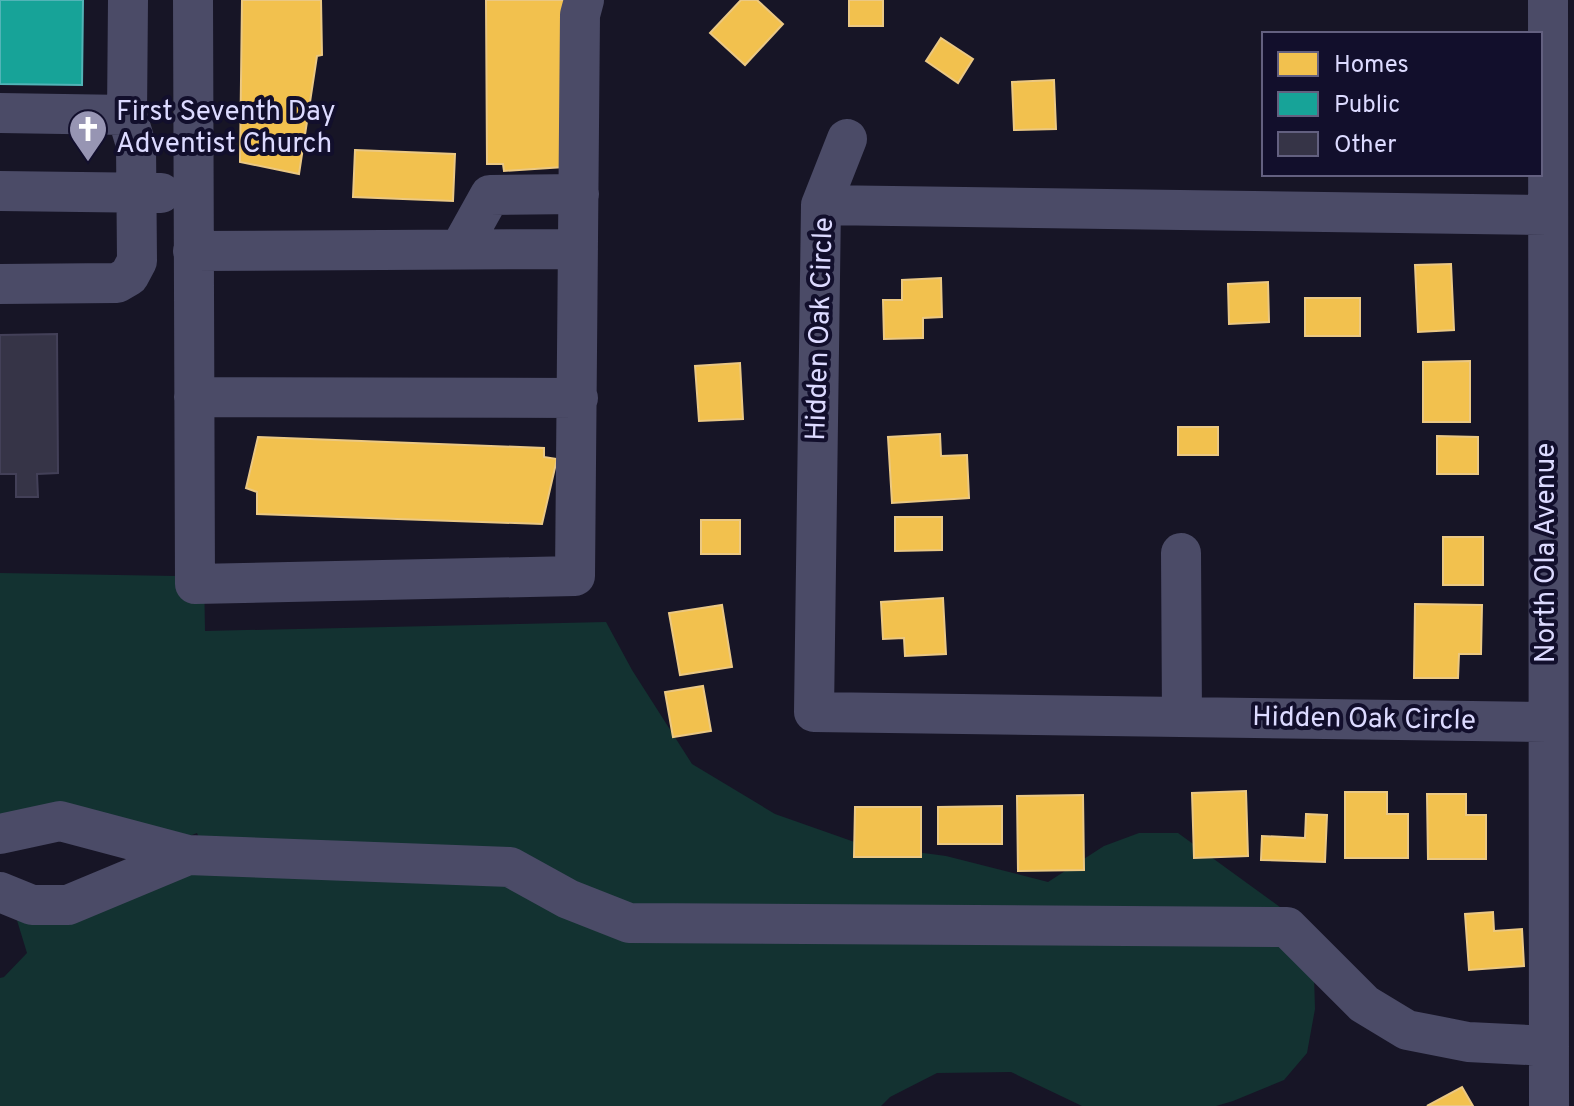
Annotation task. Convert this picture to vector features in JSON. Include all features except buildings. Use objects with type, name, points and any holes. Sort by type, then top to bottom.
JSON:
[{"type":"street","points":[[0,284],[117,283],[129,276],[137,261],[136,145],[127,115],[128,0]]},
{"type":"street","points":[[193,0],[195,584],[575,576],[580,15],[584,0]]},
{"type":"street","name":"North Ola Avenue","points":[[1548,0],[1549,1106]]},
{"type":"street","points":[[0,113],[127,115]]},
{"type":"street","points":[[821,205],[847,139]]},
{"type":"street","points":[[0,191],[193,193]]},
{"type":"street","points":[[460,249],[490,195],[579,194]]},
{"type":"street","name":"Hidden Oak Circle","points":[[1547,722],[814,712],[821,205],[1548,215]]},
{"type":"street","points":[[193,251],[578,249]]},
{"type":"street","points":[[194,397],[578,398]]},
{"type":"street","points":[[1181,553],[1182,717]]},
{"type":"street","points":[[0,834],[60,821],[188,855],[510,867],[568,899],[629,923],[1287,927],[1364,1004],[1407,1030],[1468,1042],[1549,1046]]},
{"type":"street","points":[[0,892],[32,905],[68,905],[188,855]]},
{"type":"green space","points":[[0,573],[176,576],[204,573],[205,631],[606,622],[632,670],[692,764],[775,814],[863,845],[946,856],[1048,882],[1104,846],[1139,833],[1178,833],[1284,910],[632,906],[199,838],[197,833],[187,837],[0,816]]},
{"type":"green space","points":[[189,873],[506,884],[563,915],[1282,945],[1314,976],[1315,1009],[1307,1053],[1284,1080],[1216,1106],[1082,1106],[1011,1072],[937,1073],[890,1097],[881,1106],[0,1106],[0,978],[27,953],[16,917]]},
{"type":"place","name":"First Seventh Day Adventist Church","points":[[88,163]]}]
